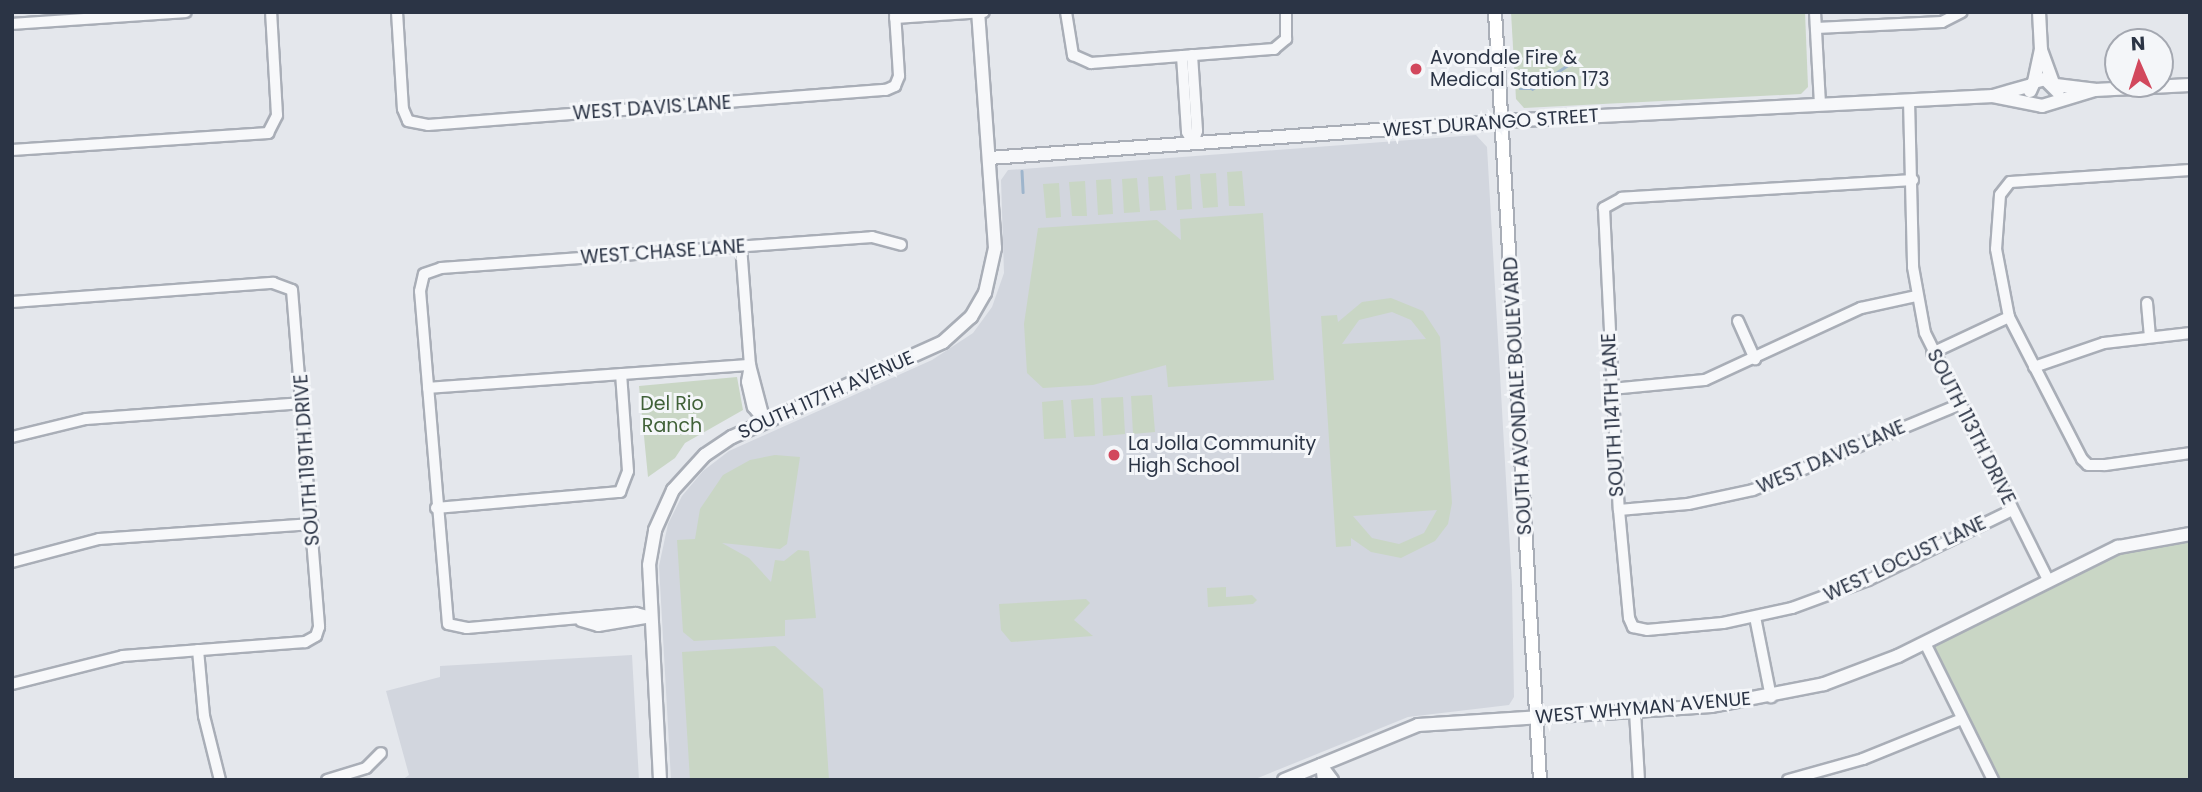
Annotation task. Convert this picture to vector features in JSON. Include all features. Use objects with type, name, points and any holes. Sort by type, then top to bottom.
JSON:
[{"type":"main road","name":"SOUTH AVONDALE BOULEVARD","points":[[1495,12],[1540,780]]},
{"type":"street","points":[[12,24],[49,17],[186,12]]},
{"type":"street","points":[[12,150],[258,135],[272,130],[277,115],[271,12]]},
{"type":"street","name":"WEST DAVIS LANE","points":[[397,12],[402,102],[408,121],[455,123],[880,91],[895,86],[899,71],[895,15]]},
{"type":"street","points":[[895,15],[984,12]]},
{"type":"street","points":[[1066,12],[1070,46],[1076,58],[1091,63],[1269,50],[1283,44],[1286,12]]},
{"type":"street","points":[[1815,12],[1820,104]]},
{"type":"street","points":[[2039,12],[2041,50],[2057,95],[2052,104]]},
{"type":"street","name":"SOUTH 117TH AVENUE","points":[[660,780],[650,553],[667,500],[705,455],[765,422],[935,346],[971,317],[985,293],[995,257],[978,13]]},
{"type":"street","points":[[1816,29],[1942,22],[1961,14]]},
{"type":"street","points":[[2023,91],[2041,50]]},
{"type":"street","points":[[1187,56],[1187,132],[1193,144]]},
{"type":"street","points":[[2023,91],[2054,83],[2095,90],[2190,85]]},
{"type":"street","name":"WEST DURANGO STREET","points":[[989,158],[1502,121],[1993,96],[2023,91],[2037,105],[2052,104],[2095,90]]},
{"type":"street","name":"SOUTH 113TH DRIVE","points":[[1909,100],[1916,296],[1932,353],[2048,580]]},
{"type":"street","points":[[2190,170],[2020,179],[2005,185],[1996,249],[2009,317],[2088,465],[2190,453]]},
{"type":"street","name":"SOUTH 114TH LANE","points":[[1633,626],[1628,613],[1619,510],[1602,219],[1607,203],[1622,198],[1913,180]]},
{"type":"street","name":"WEST CHASE LANE","points":[[428,388],[420,291],[424,274],[441,268],[872,236],[901,245]]},
{"type":"street","points":[[741,246],[750,365],[765,422]]},
{"type":"street","name":"SOUTH 119TH DRIVE","points":[[12,302],[273,283],[289,286],[296,299],[319,621],[316,636],[299,643],[198,650]]},
{"type":"street","points":[[1612,389],[1694,383],[1755,359],[1861,308],[1916,296]]},
{"type":"street","points":[[2147,303],[2150,336]]},
{"type":"street","points":[[1932,353],[2009,317]]},
{"type":"street","points":[[1738,321],[1755,359]]},
{"type":"street","points":[[2034,367],[2091,347],[2150,336],[2190,333]]},
{"type":"street","points":[[651,617],[636,623],[598,626],[581,621],[467,628],[448,624],[436,508],[428,388],[750,365]]},
{"type":"street","points":[[436,508],[607,496],[625,488],[628,471],[621,374]]},
{"type":"street","points":[[12,437],[86,419],[303,403]]},
{"type":"street","name":"WEST DAVIS LANE","points":[[1619,510],[1688,504],[1753,490],[1958,405]]},
{"type":"street","name":"WEST LOCUST LANE","points":[[1633,626],[1647,630],[1692,627],[1755,617],[1868,580],[2012,510]]},
{"type":"street","points":[[12,562],[108,538],[312,524]]},
{"type":"street","name":"WEST WHYMAN AVENUE","points":[[1284,780],[1418,725],[1634,711],[1771,697],[1846,676],[1925,643],[2048,580],[2132,542],[2190,534]]},
{"type":"street","points":[[1755,617],[1771,697]]},
{"type":"street","points":[[1925,643],[1993,780]]},
{"type":"street","points":[[12,684],[102,659],[198,650],[204,716],[220,780]]},
{"type":"street","points":[[1634,711],[1639,780]]},
{"type":"street","points":[[1788,780],[1863,759],[1962,719]]},
{"type":"street","points":[[327,780],[366,768],[381,753]]},
{"type":"street","points":[[1321,764],[1323,780]]},
{"type":"street","points":[[1321,764],[1333,780]]},
{"type":"shaded area","name":"La Jolla Community High School","points":[[1476,135],[1487,147],[1512,585],[1514,697],[1509,705],[1408,717],[1253,780],[671,780],[659,566],[668,524],[682,496],[703,471],[729,451],[932,360],[973,333],[992,307],[1004,273],[1001,180],[1008,170]]},
{"type":"shaded area","points":[[632,655],[639,780],[402,780],[409,775],[386,691],[440,677],[440,666]]},
{"type":"green space","points":[[1511,12],[1805,12],[1808,87],[1801,94],[1524,108],[1516,99]]},
{"type":"green space","points":[[1242,171],[1245,206],[1229,206],[1227,172]]},
{"type":"green space","points":[[1216,173],[1218,207],[1203,208],[1200,174]]},
{"type":"green space","points":[[1190,174],[1192,209],[1177,210],[1175,176]]},
{"type":"green space","points":[[1163,176],[1166,210],[1150,211],[1148,177]]},
{"type":"green space","points":[[1137,178],[1140,212],[1124,213],[1122,179]]},
{"type":"green space","points":[[1111,179],[1113,214],[1098,215],[1096,180]]},
{"type":"green space","points":[[1085,181],[1087,216],[1072,216],[1069,182]]},
{"type":"green space","points":[[1059,183],[1061,217],[1046,218],[1043,184]]},
{"type":"green space","points":[[1263,213],[1274,380],[1168,387],[1166,365],[1093,385],[1043,388],[1027,373],[1024,324],[1038,228],[1157,220],[1181,240],[1180,219]]},
{"type":"green space","points":[[1391,298],[1423,311],[1440,337],[1452,503],[1448,524],[1435,541],[1401,558],[1371,552],[1351,538],[1351,546],[1336,547],[1321,316],[1337,315],[1338,322],[1362,302]],"holes":[[[1392,312],[1411,320],[1426,339],[1342,344],[1359,320]],[[1437,510],[1424,533],[1399,544],[1372,538],[1353,516]]]},
{"type":"green space","name":"Del Rio Ranch","points":[[737,377],[743,410],[685,443],[675,458],[648,477],[639,386]]},
{"type":"green space","points":[[1152,395],[1155,432],[1133,434],[1131,396]]},
{"type":"green space","points":[[1123,397],[1125,434],[1103,436],[1101,398]]},
{"type":"green space","points":[[1093,398],[1095,436],[1074,437],[1071,400]]},
{"type":"green space","points":[[1063,400],[1066,438],[1044,439],[1042,402]]},
{"type":"green space","points":[[775,455],[800,457],[787,544],[780,549],[722,543],[749,558],[771,582],[775,560],[784,561],[798,550],[809,551],[816,618],[785,620],[785,636],[694,641],[683,632],[677,540],[695,539],[700,509],[723,475],[750,460]]},
{"type":"green space","points":[[2190,534],[2190,780],[1993,780],[1925,643],[2103,553]]},
{"type":"green space","points":[[1226,587],[1226,597],[1252,595],[1257,600],[1253,604],[1208,607],[1207,588]]},
{"type":"green space","points":[[1086,599],[1090,603],[1074,620],[1093,636],[1011,642],[1001,630],[999,604]]},
{"type":"green space","points":[[775,646],[823,689],[829,780],[690,780],[682,652]]},
{"type":"waterway","points":[[1520,89],[1532,89],[1571,63]]},
{"type":"waterway","points":[[1022,171],[1023,192]]},
{"type":"place","name":"Avondale Fire & Medical Station 173","points":[[1416,69]]},
{"type":"place","name":"La Jolla Community High School","points":[[1114,455]]}]
